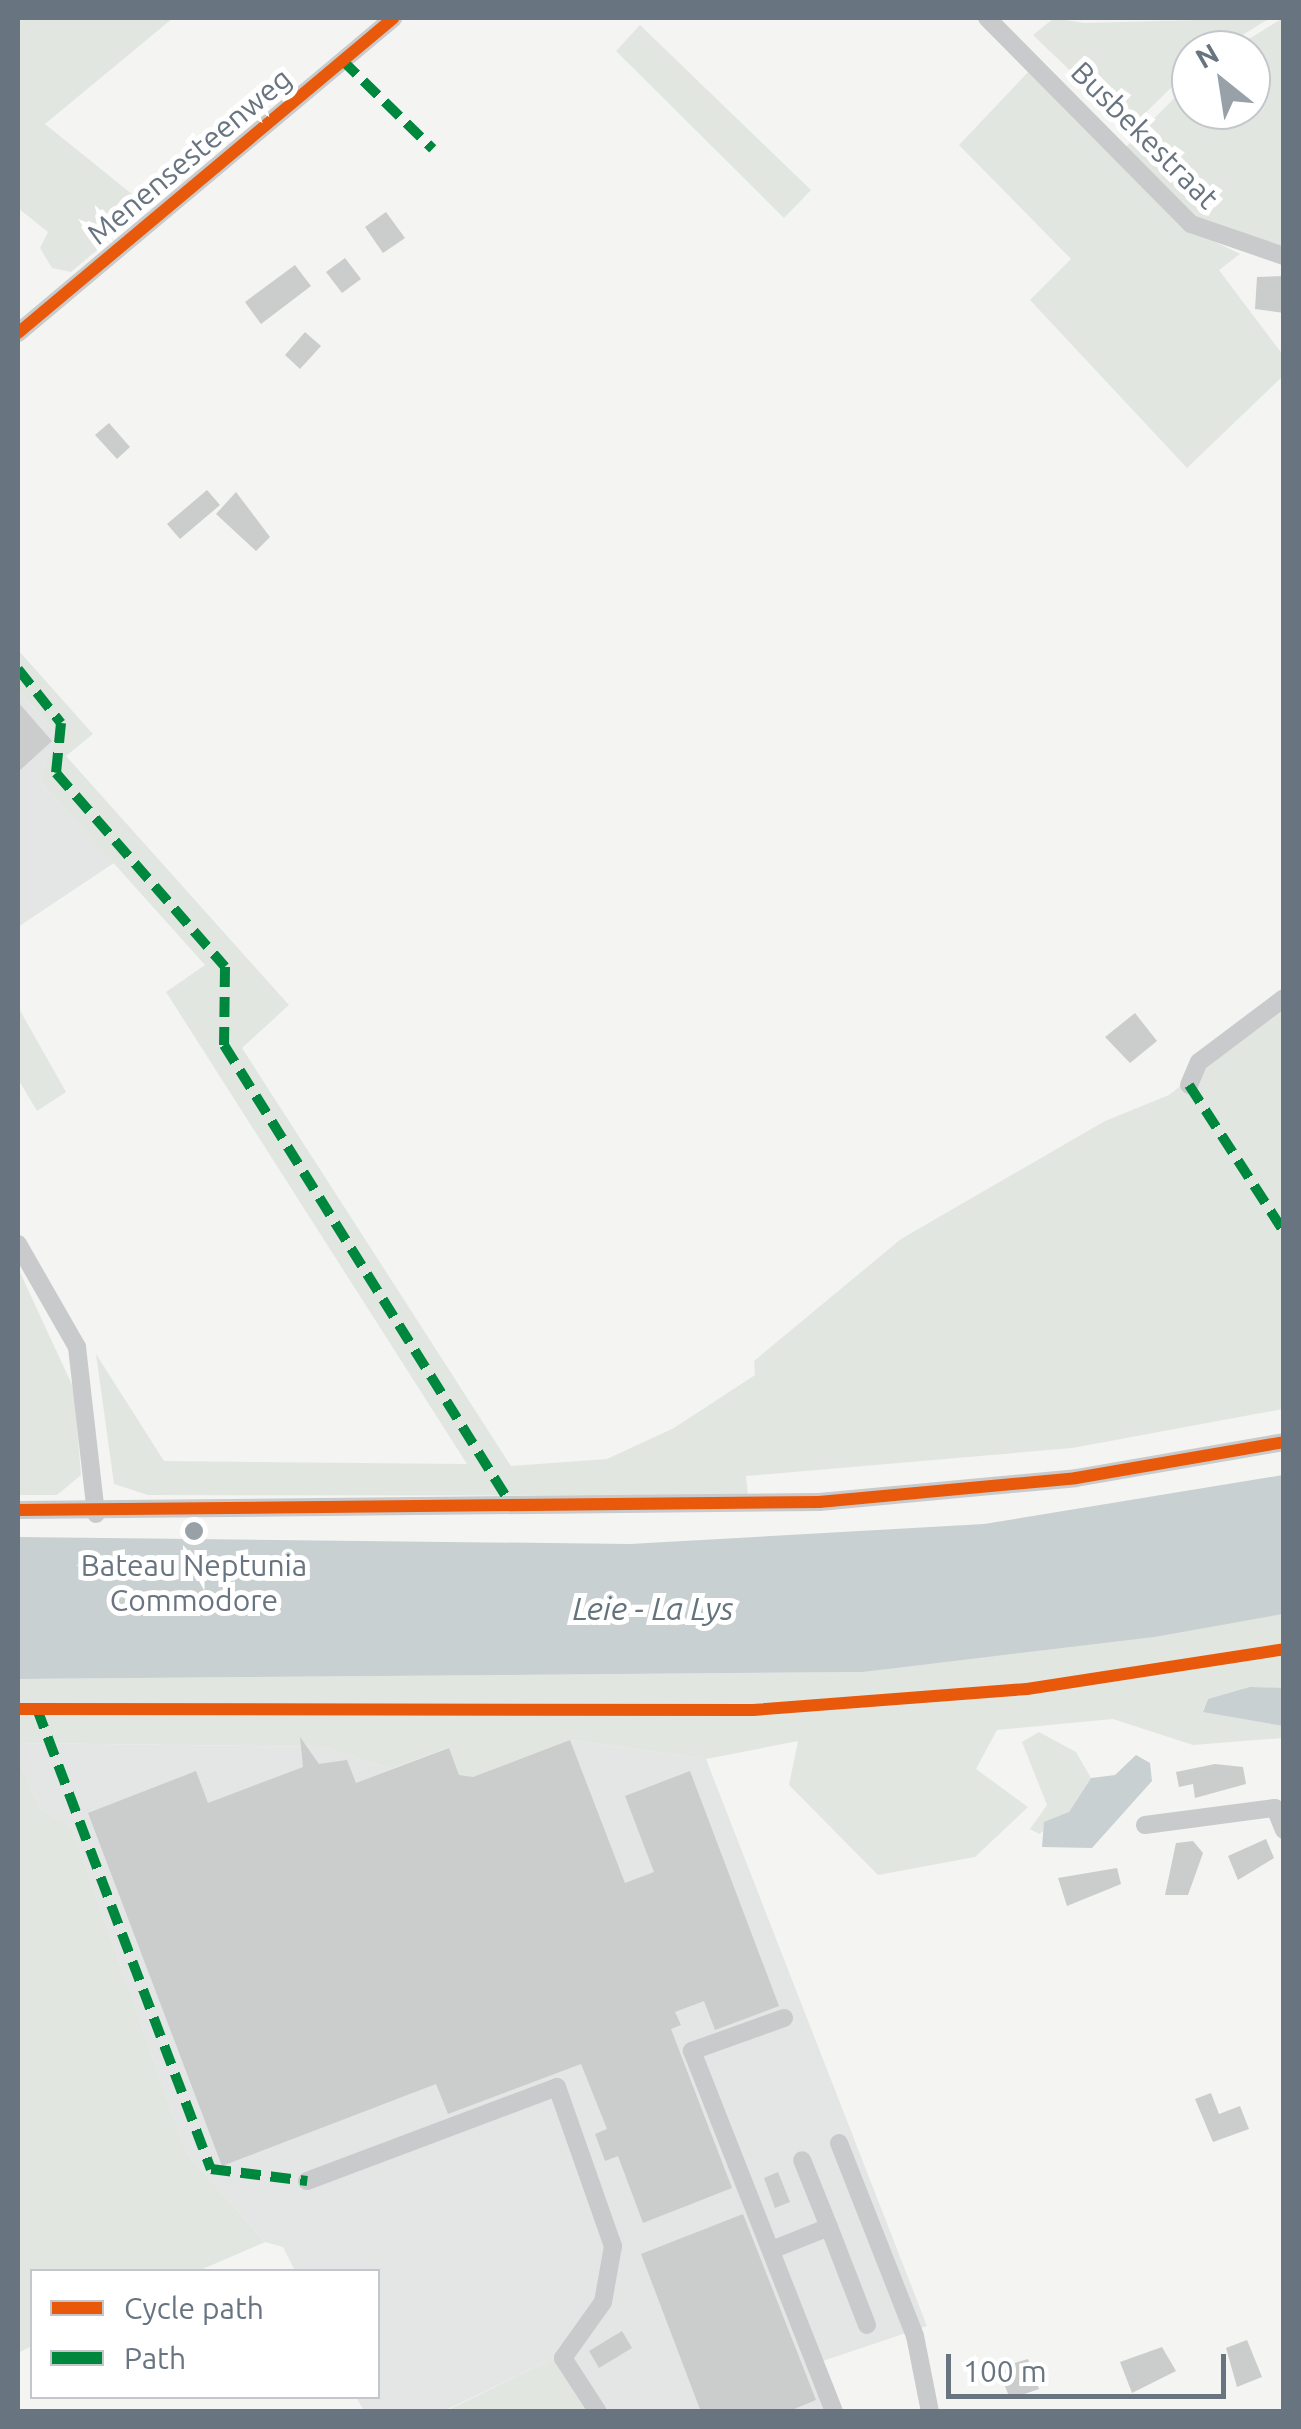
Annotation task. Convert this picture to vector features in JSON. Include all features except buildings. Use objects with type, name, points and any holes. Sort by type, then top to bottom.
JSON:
[{"type":"street","name":"Menensesteenweg","points":[[18,333],[393,18]]},
{"type":"street","name":"Busbekestraat","points":[[988,18],[1191,224],[1284,256]]},
{"type":"street","points":[[1189,1085],[1199,1062],[1284,998]]},
{"type":"street","points":[[18,1244],[76,1346],[96,1514]]},
{"type":"street","points":[[18,1510],[96,1514],[819,1502],[1059,1480],[1284,1442]]},
{"type":"street","points":[[1145,1825],[1274,1808],[1284,1830]]},
{"type":"street","points":[[784,2018],[692,2051],[774,2249],[834,2412]]},
{"type":"street","points":[[306,2181],[557,2087],[613,2246],[603,2302],[563,2358],[598,2412]]},
{"type":"street","points":[[838,2142],[915,2336],[930,2412]]},
{"type":"street","points":[[802,2160],[866,2326]]},
{"type":"street","points":[[774,2249],[828,2228]]},
{"type":"shaded area","points":[[18,18],[173,18],[45,124],[148,207],[71,272],[52,268],[40,248],[48,232],[18,208]]},
{"type":"shaded area","points":[[1054,18],[1084,23],[1270,18],[1250,30],[1171,30],[1171,88],[1130,128],[1033,35]]},
{"type":"shaded area","points":[[1283,18],[1283,249],[1204,226],[1126,147],[1171,101],[1171,130],[1271,130],[1271,30],[1264,30]]},
{"type":"shaded area","points":[[640,25],[811,190],[784,218],[616,51]]},
{"type":"shaded area","points":[[1031,69],[1189,229],[1240,254],[1219,270],[1283,355],[1283,376],[1187,468],[1030,300],[1071,259],[959,145]]},
{"type":"shaded area","points":[[18,650],[93,734],[66,756],[289,1005],[242,1048],[511,1466],[607,1459],[674,1428],[755,1375],[754,1361],[901,1239],[1105,1121],[1169,1095],[1283,1004],[1283,1409],[1072,1448],[746,1476],[748,1496],[148,1495],[114,1484],[96,1354],[164,1461],[467,1464],[166,992],[205,965],[40,781],[56,733],[18,690]]},
{"type":"shaded area","points":[[18,690],[56,733],[40,781],[114,863],[18,927]]},
{"type":"shaded area","points":[[18,1007],[66,1092],[37,1111],[18,1079]]},
{"type":"shaded area","points":[[18,1268],[74,1389],[81,1475],[57,1495],[18,1495]]},
{"type":"shaded area","points":[[1283,1614],[1283,1688],[1208,1699],[1203,1711],[1283,1726],[1283,1738],[1193,1745],[1113,1719],[997,1730],[976,1769],[1028,1807],[975,1857],[878,1875],[789,1785],[798,1741],[706,1759],[570,1740],[473,1777],[459,1775],[448,1748],[391,1769],[324,1747],[18,1743],[18,1679],[863,1672]]},
{"type":"shaded area","points":[[1039,1732],[1076,1752],[1091,1778],[1069,1812],[1039,1834],[1030,1829],[1047,1805],[1022,1742]]},
{"type":"shaded area","points":[[570,1740],[706,1759],[927,2326],[817,2363],[834,2411],[588,2411],[554,2358],[444,2411],[364,2411],[357,2399],[380,2399],[380,2269],[294,2269],[283,2247],[265,2242],[186,2152],[72,1827],[41,1809],[18,1760],[18,1743],[324,1747],[391,1769],[449,1748],[473,1776]]},
{"type":"shaded area","points":[[18,1760],[41,1809],[72,1827],[186,2152],[265,2242],[203,2269],[30,2269],[30,2347],[18,2353]]},
{"type":"shaded area","points":[[554,2358],[588,2412],[444,2412]]},
{"type":"water","name":"Leie - La Lys","points":[[1283,1475],[1283,1614],[1154,1637],[863,1672],[18,1679],[18,1537],[630,1544],[984,1524]]},
{"type":"water","points":[[1250,1687],[1283,1688],[1283,1726],[1203,1712],[1208,1699]]},
{"type":"water","points":[[1136,1755],[1150,1763],[1152,1781],[1092,1848],[1042,1847],[1044,1822],[1069,1812],[1091,1778],[1115,1775]]},
{"type":"marked path","points":[[342,60],[433,149]]},
{"type":"marked path","points":[[18,669],[61,723],[56,773],[225,967],[224,1045],[512,1506]]},
{"type":"marked path","points":[[1189,1085],[1284,1232]]},
{"type":"marked path","points":[[37,1709],[211,2169],[307,2181]]},
{"type":"cycle path","points":[[18,333],[393,18]]},
{"type":"cycle path","points":[[18,1510],[819,1502],[1076,1478],[1284,1442]]},
{"type":"cycle path","points":[[18,1709],[753,1710],[1027,1689],[1284,1649]]},
{"type":"place","name":"Bateau Neptunia Commodore","points":[[194,1531]]}]
